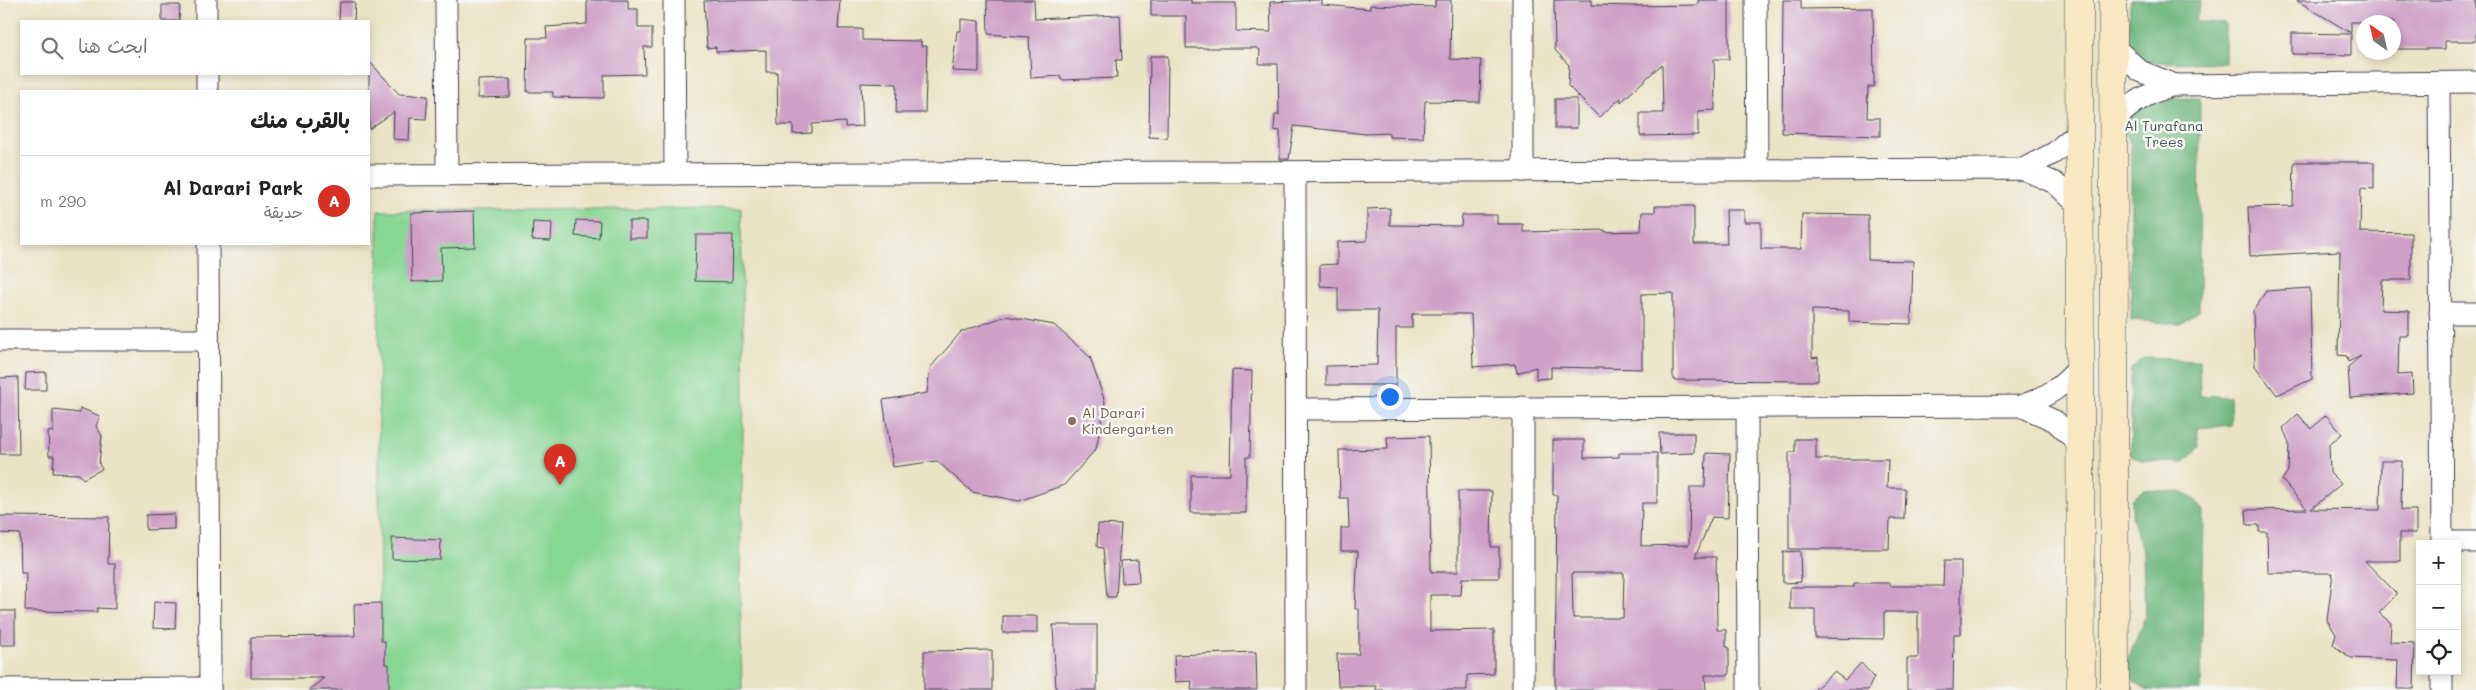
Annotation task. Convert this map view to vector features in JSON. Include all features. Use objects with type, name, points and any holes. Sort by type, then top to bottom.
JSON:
[{"type":"main road","points":[[2079,0],[2081,690]]},
{"type":"main road","points":[[2113,0],[2118,685]]},
{"type":"street","points":[[206,0],[206,20]]},
{"type":"street","points":[[446,0],[447,174]]},
{"type":"street","points":[[674,0],[675,174]]},
{"type":"street","points":[[1523,0],[1523,171]]},
{"type":"street","points":[[1756,0],[1757,170]]},
{"type":"street","points":[[2113,46],[2140,71],[2175,85]]},
{"type":"street","points":[[207,75],[207,90]]},
{"type":"street","points":[[2114,121],[2126,108],[2141,97],[2175,85],[2476,82]]},
{"type":"street","points":[[2439,83],[2442,540]]},
{"type":"street","points":[[2023,169],[2054,154],[2080,130]]},
{"type":"street","points":[[370,175],[2023,169],[2055,183],[2080,207]]},
{"type":"street","points":[[1295,172],[1296,690]]},
{"type":"street","points":[[0,689],[210,689],[208,245]]},
{"type":"street","points":[[2440,313],[2476,313]]},
{"type":"street","points":[[0,340],[208,340]]},
{"type":"street","points":[[1296,409],[2022,406],[2055,391],[2081,365]]},
{"type":"street","points":[[2022,406],[2055,421],[2081,446]]},
{"type":"street","points":[[1523,407],[1523,690]]},
{"type":"street","points":[[1747,407],[1748,690]]},
{"type":"street","points":[[2461,542],[2476,542]]},
{"type":"street","points":[[2442,675],[2442,690]]},
{"type":"green space","points":[[2130,0],[2201,0],[2196,22],[2225,23],[2225,63],[2145,62],[2131,52],[2121,33],[2130,25]]},
{"type":"green space","name":"Al Turafana Trees","points":[[2200,98],[2199,311],[2180,324],[2131,320],[2131,145],[2123,131],[2131,113],[2151,99]]},
{"type":"green space","points":[[741,208],[744,393],[740,577],[742,690],[380,690],[378,211]]},
{"type":"green space","points":[[2144,358],[2199,360],[2200,395],[2230,397],[2231,425],[2197,428],[2199,447],[2184,463],[2142,461],[2131,455],[2131,369]]},
{"type":"green space","points":[[2144,490],[2171,491],[2186,494],[2198,503],[2204,511],[2201,690],[2148,690],[2134,681],[2125,666],[2145,617],[2143,554],[2132,516],[2132,499]]},
{"type":"building","points":[[587,0],[628,0],[628,9],[638,9],[638,28],[652,28],[652,47],[644,47],[645,74],[604,75],[604,98],[553,97],[553,92],[527,92],[528,38],[547,38],[546,27],[587,24]]},
{"type":"building","points":[[840,0],[838,29],[862,29],[862,40],[921,41],[921,46],[927,46],[925,113],[896,113],[897,84],[861,83],[863,126],[845,127],[845,122],[812,124],[812,133],[793,134],[793,125],[778,125],[777,72],[766,72],[766,50],[716,52],[716,47],[707,48],[704,1]]},
{"type":"building","points":[[987,0],[1034,0],[1035,19],[1120,15],[1122,60],[1116,60],[1117,78],[1061,80],[1060,76],[1031,78],[1029,37],[988,34]]},
{"type":"building","points":[[1151,0],[1191,0],[1191,3],[1236,3],[1236,31],[1271,32],[1270,2],[1322,0],[1322,5],[1370,9],[1370,5],[1435,7],[1435,0],[1451,0],[1450,59],[1481,60],[1480,102],[1425,101],[1423,138],[1389,137],[1389,133],[1366,134],[1294,126],[1289,159],[1280,159],[1280,131],[1274,130],[1275,115],[1279,115],[1278,64],[1259,64],[1260,50],[1256,48],[1186,48],[1186,16],[1151,16]]},
{"type":"building","points":[[1554,0],[1592,0],[1592,5],[1631,6],[1698,5],[1698,0],[1729,0],[1729,59],[1714,59],[1715,110],[1698,111],[1698,135],[1640,136],[1640,113],[1663,113],[1662,64],[1621,102],[1621,98],[1599,117],[1568,86],[1569,65],[1555,50]]},
{"type":"building","points":[[1783,0],[1801,0],[1801,9],[1873,8],[1874,87],[1868,87],[1867,118],[1880,118],[1880,136],[1782,133]]},
{"type":"building","points":[[2296,0],[2476,0],[2476,41],[2445,41],[2445,49],[2401,49],[2401,15],[2356,15],[2356,22],[2351,22],[2351,33]]},
{"type":"building","points":[[340,2],[355,2],[354,20],[339,20]]},
{"type":"building","points":[[162,5],[180,5],[179,20],[162,20]]},
{"type":"building","points":[[961,19],[979,21],[979,72],[952,71],[957,31],[961,31]]},
{"type":"building","points":[[2292,33],[2351,34],[2351,55],[2292,54]]},
{"type":"building","points":[[1150,56],[1168,56],[1167,138],[1149,137]]},
{"type":"building","points":[[370,62],[399,94],[428,96],[426,119],[410,118],[409,140],[393,139],[394,112],[370,128]]},
{"type":"building","points":[[510,79],[510,97],[478,98],[478,80]]},
{"type":"building","points":[[1555,99],[1577,99],[1577,128],[1555,128]]},
{"type":"building","points":[[2294,162],[2374,162],[2374,189],[2361,188],[2360,232],[2411,233],[2411,280],[2382,280],[2381,310],[2409,311],[2409,336],[2399,336],[2398,375],[2412,374],[2413,393],[2350,398],[2348,367],[2361,356],[2348,362],[2347,356],[2338,355],[2340,251],[2250,256],[2248,207],[2293,206]]},
{"type":"building","points":[[1655,206],[1694,206],[1694,244],[1727,244],[1726,210],[1744,210],[1744,222],[1761,222],[1761,249],[1801,249],[1802,214],[1868,215],[1868,260],[1913,261],[1911,324],[1849,322],[1849,311],[1812,310],[1812,358],[1818,357],[1818,381],[1673,380],[1673,293],[1642,294],[1642,369],[1551,367],[1551,378],[1536,379],[1536,367],[1517,373],[1515,364],[1473,367],[1471,314],[1412,314],[1412,328],[1396,328],[1396,385],[1326,385],[1326,366],[1377,365],[1378,310],[1338,310],[1338,287],[1320,286],[1320,265],[1337,264],[1337,242],[1367,241],[1367,209],[1390,208],[1390,225],[1461,226],[1462,215],[1497,215],[1497,224],[1523,224],[1523,232],[1605,230],[1605,232],[1641,231],[1642,212],[1655,212]]},
{"type":"building","points":[[474,211],[475,247],[441,248],[442,281],[412,282],[411,213]]},
{"type":"building","points":[[576,220],[600,221],[599,238],[575,236]]},
{"type":"building","points":[[629,221],[647,221],[647,238],[629,238]]},
{"type":"building","points":[[533,222],[552,223],[551,241],[532,240]]},
{"type":"building","points":[[696,235],[733,235],[732,282],[695,281]]},
{"type":"building","points":[[2310,288],[2312,379],[2277,395],[2255,366],[2253,311],[2266,291]]},
{"type":"building","points":[[1006,316],[1054,325],[1090,357],[1105,402],[1096,449],[1064,485],[1019,501],[972,492],[937,461],[893,467],[883,400],[927,393],[930,368],[961,332]]},
{"type":"building","points":[[1232,370],[1252,371],[1250,457],[1246,457],[1246,513],[1191,513],[1191,475],[1230,475]]},
{"type":"building","points":[[46,372],[46,390],[25,390],[26,373]]},
{"type":"building","points":[[18,377],[19,454],[0,454],[0,378]]},
{"type":"building","points":[[80,408],[100,416],[96,426],[102,436],[99,464],[102,469],[83,479],[79,474],[53,473],[54,456],[49,456],[48,431],[53,432],[53,410],[80,413]]},
{"type":"building","points":[[2298,414],[2311,429],[2326,415],[2342,434],[2329,444],[2330,473],[2341,484],[2311,509],[2380,510],[2381,461],[2402,461],[2401,510],[2416,510],[2416,533],[2400,533],[2400,561],[2365,561],[2397,594],[2379,613],[2391,623],[2390,642],[2415,643],[2414,689],[2397,689],[2398,660],[2351,658],[2333,645],[2336,634],[2327,620],[2333,573],[2268,573],[2267,532],[2259,532],[2259,525],[2247,525],[2246,510],[2307,509],[2282,480],[2288,471],[2289,443],[2283,428]]},
{"type":"building","points":[[1659,433],[1694,433],[1694,453],[1660,454]]},
{"type":"building","points":[[1429,436],[1431,572],[1458,572],[1458,491],[1492,491],[1491,547],[1499,547],[1499,578],[1462,578],[1461,595],[1430,595],[1430,631],[1494,630],[1494,674],[1467,675],[1467,690],[1376,690],[1376,686],[1338,686],[1337,654],[1359,654],[1359,609],[1355,609],[1358,551],[1341,551],[1341,528],[1349,528],[1348,498],[1340,498],[1339,450],[1388,449],[1387,437]]},
{"type":"building","points":[[1795,439],[1816,439],[1816,459],[1888,459],[1887,488],[1905,488],[1904,519],[1890,519],[1889,549],[1789,549],[1789,452],[1795,452]]},
{"type":"building","points":[[1553,440],[1584,440],[1584,458],[1619,457],[1619,453],[1657,453],[1657,503],[1642,503],[1641,546],[1689,545],[1690,487],[1705,487],[1706,453],[1730,454],[1728,518],[1712,517],[1695,557],[1716,557],[1717,630],[1726,630],[1726,647],[1729,647],[1729,675],[1705,675],[1706,690],[1555,690],[1557,495],[1553,495]],"holes":[[[1572,573],[1624,573],[1623,618],[1573,618]]]},
{"type":"building","points":[[174,514],[174,529],[146,530],[146,515]]},
{"type":"building","points":[[0,516],[109,517],[108,564],[115,564],[115,609],[97,608],[97,612],[25,611],[26,573],[21,573],[20,534],[0,533]]},
{"type":"building","points":[[1098,524],[1121,525],[1116,597],[1107,597],[1103,548],[1097,547]]},
{"type":"building","points":[[392,538],[441,540],[440,560],[392,559]]},
{"type":"building","points":[[1800,551],[1801,582],[1783,583],[1783,552]]},
{"type":"building","points":[[1138,560],[1139,582],[1122,583],[1121,561]]},
{"type":"building","points":[[1944,561],[1961,561],[1961,634],[1954,634],[1953,690],[1907,690],[1907,658],[1918,658],[1918,612],[1884,612],[1884,639],[1815,638],[1815,609],[1790,609],[1790,587],[1854,587],[1854,583],[1890,583],[1890,586],[1943,586]]},
{"type":"building","points":[[154,602],[176,603],[175,629],[153,628]]},
{"type":"building","points":[[381,603],[381,641],[385,641],[385,664],[389,664],[389,690],[309,690],[324,678],[251,678],[251,637],[355,636],[354,604]]},
{"type":"building","points":[[0,611],[15,611],[15,645],[0,645]]},
{"type":"building","points":[[1003,616],[1037,616],[1037,633],[1003,633]]},
{"type":"building","points":[[1053,625],[1097,625],[1097,690],[1056,690]]},
{"type":"building","points":[[992,650],[992,690],[924,690],[924,651]]},
{"type":"building","points":[[1256,652],[1257,690],[1191,690],[1192,681],[1175,682],[1174,655]]},
{"type":"building","points":[[1861,663],[1874,677],[1868,690],[1814,690],[1834,672],[1845,680]]},
{"type":"place","name":"Al Darari Kindergarten","points":[[1072,421]]},
{"type":"place","name":"Al Darari Park","points":[[560,485]]}]
